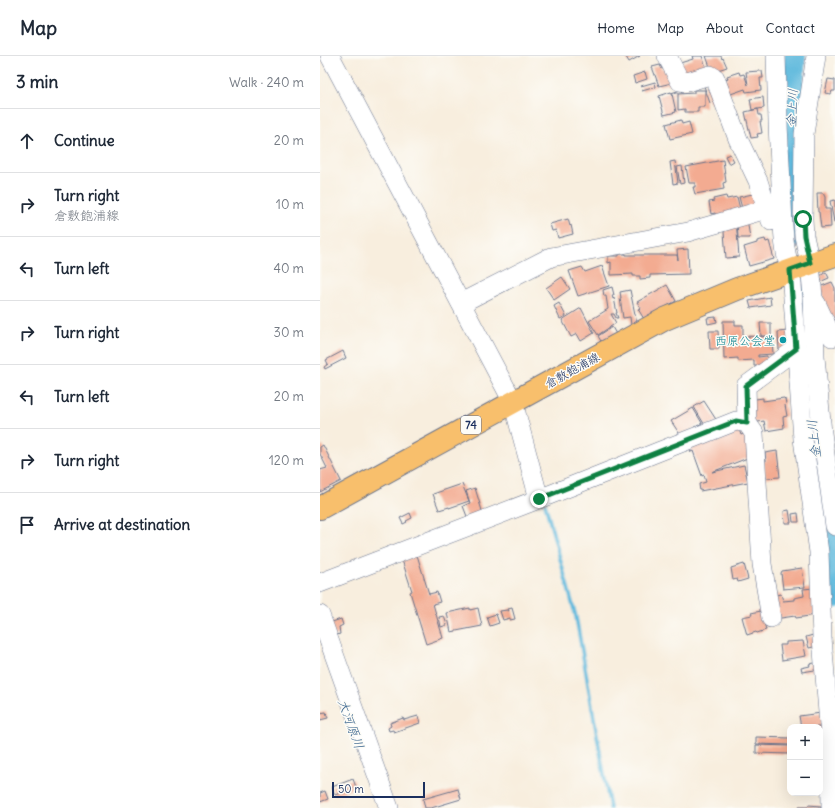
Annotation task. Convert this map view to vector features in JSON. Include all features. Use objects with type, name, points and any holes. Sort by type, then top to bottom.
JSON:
[{"type":"main road","name":"倉敷飽浦線","points":[[320,508],[665,319],[737,288],[796,265],[835,255]]},
{"type":"street","points":[[330,56],[513,402],[539,499]]},
{"type":"street","points":[[667,56],[680,81],[687,82],[710,75],[715,78],[738,138],[758,181],[782,257],[796,265]]},
{"type":"street","points":[[776,56],[784,229],[796,265],[813,296],[832,337],[835,336]]},
{"type":"street","points":[[816,56],[804,134],[804,236],[796,265],[796,349],[803,439],[819,552],[822,638],[830,737],[831,808]]},
{"type":"street","points":[[461,303],[551,257],[688,232],[767,209]]},
{"type":"street","points":[[813,296],[815,356],[821,418],[835,526]]},
{"type":"street","points":[[771,618],[762,564],[754,433],[747,423],[746,386],[796,349]]},
{"type":"street","points":[[320,583],[736,421],[747,423]]},
{"type":"street","points":[[320,615],[389,808]]},
{"type":"building","points":[[640,56],[629,62],[626,57]]},
{"type":"building","points":[[692,56],[702,56],[707,70],[683,79],[677,64],[693,59]]},
{"type":"building","points":[[706,56],[721,56],[727,67],[712,72]]},
{"type":"building","points":[[660,65],[662,69],[669,67],[676,82],[659,86],[652,67]]},
{"type":"building","points":[[762,71],[763,78],[760,78],[761,90],[746,92],[745,89],[725,96],[721,81],[728,79],[727,76],[739,72],[740,75],[744,74],[748,85],[746,72]]},
{"type":"building","points":[[645,72],[647,79],[635,83],[633,76]]},
{"type":"building","points":[[828,79],[835,80],[835,91],[832,91],[831,94],[825,93]]},
{"type":"building","points":[[655,82],[656,87],[642,91],[641,86]]},
{"type":"building","points":[[713,82],[719,100],[710,103],[704,86]]},
{"type":"building","points":[[681,90],[682,92],[672,94],[676,112],[664,115],[659,96]]},
{"type":"building","points":[[694,90],[705,90],[705,107],[698,107],[698,112],[685,112],[685,109],[678,110],[678,94],[694,93]]},
{"type":"building","points":[[763,97],[764,108],[752,110],[750,99]]},
{"type":"building","points":[[758,109],[762,121],[760,121],[762,133],[757,134],[758,137],[751,138],[745,112]]},
{"type":"building","points":[[681,120],[682,124],[689,122],[692,134],[670,139],[666,124]]},
{"type":"building","points":[[730,154],[734,161],[729,164],[725,156]]},
{"type":"building","points":[[723,160],[726,182],[723,183],[724,189],[695,194],[693,187],[695,187],[695,183],[689,183],[686,167]]},
{"type":"building","points":[[675,161],[678,183],[673,184],[670,162]]},
{"type":"building","points":[[682,166],[684,183],[680,184],[677,167]]},
{"type":"building","points":[[757,193],[760,208],[743,212],[739,197]]},
{"type":"building","points":[[817,193],[823,193],[825,197],[825,209],[830,209],[831,227],[821,228]]},
{"type":"building","points":[[726,196],[727,199],[737,197],[741,213],[717,218],[715,213],[711,214],[709,202],[714,201],[713,199]]},
{"type":"building","points":[[835,200],[835,222],[834,222],[830,201]]},
{"type":"building","points":[[568,219],[573,234],[558,238],[556,230],[552,231],[550,224]]},
{"type":"building","points":[[737,219],[747,219],[750,238],[738,238]]},
{"type":"building","points":[[736,220],[739,257],[726,258],[724,232]]},
{"type":"building","points":[[765,239],[766,242],[769,241],[774,259],[749,266],[744,247]]},
{"type":"building","points":[[688,249],[689,274],[650,275],[650,278],[640,279],[640,276],[633,276],[633,274],[611,275],[611,262],[608,263],[608,256],[619,256],[619,254],[677,255],[678,260],[677,250]]},
{"type":"building","points":[[602,266],[609,286],[578,296],[569,271],[582,267],[585,272]]},
{"type":"building","points":[[826,272],[829,278],[822,281],[820,276]]},
{"type":"building","points":[[562,277],[570,289],[554,300],[546,288]]},
{"type":"building","points":[[832,282],[835,288],[835,328],[819,287]]},
{"type":"building","points":[[667,285],[676,301],[644,319],[638,309],[641,308],[637,302]]},
{"type":"building","points":[[612,287],[614,295],[612,295],[618,318],[616,318],[614,314],[611,314],[616,323],[598,335],[589,321],[608,309],[606,296],[604,296],[603,290]]},
{"type":"building","points":[[630,290],[637,324],[631,325],[630,317],[623,318],[620,298],[620,292]]},
{"type":"building","points":[[770,297],[771,305],[751,308],[749,301]]},
{"type":"building","points":[[559,303],[566,316],[560,319],[554,306]]},
{"type":"building","points":[[581,308],[594,333],[581,341],[577,334],[571,337],[562,320]]},
{"type":"building","points":[[716,317],[717,322],[708,324],[707,318]]},
{"type":"building","points":[[723,321],[735,321],[735,325],[743,325],[743,336],[772,337],[773,354],[758,355],[758,357],[767,356],[767,366],[754,366],[754,360],[738,361],[738,358],[724,359]]},
{"type":"building","points":[[760,323],[771,323],[771,336],[761,336]]},
{"type":"building","points":[[612,327],[616,334],[602,343],[598,336]]},
{"type":"building","points":[[709,331],[718,331],[719,349],[710,349]]},
{"type":"building","name":"西原公会堂","points":[[788,331],[788,349],[779,350],[778,332]]},
{"type":"building","points":[[343,351],[346,358],[325,369],[324,367],[328,364],[326,360]]},
{"type":"building","points":[[763,398],[763,401],[785,399],[787,416],[783,417],[784,428],[766,431],[764,421],[752,423],[748,400]]},
{"type":"building","points":[[704,401],[717,421],[706,427],[694,407]]},
{"type":"building","points":[[693,408],[702,423],[681,436],[671,421]]},
{"type":"building","points":[[737,424],[741,435],[748,432],[750,457],[712,472],[744,465],[748,482],[700,491],[699,484],[706,482],[704,475],[702,476],[693,451],[691,452],[687,443]]},
{"type":"building","points":[[323,445],[341,481],[320,492],[320,470],[327,468],[320,454],[320,447]]},
{"type":"building","points":[[777,451],[780,477],[766,478],[763,461],[766,461],[765,453]]},
{"type":"building","points":[[462,484],[469,501],[439,510],[433,494]]},
{"type":"building","points":[[475,488],[483,514],[468,519],[463,506],[470,503],[466,491]]},
{"type":"building","points":[[789,510],[791,523],[785,523],[784,511]]},
{"type":"building","points":[[410,513],[412,518],[403,524],[400,518]]},
{"type":"building","points":[[798,513],[799,522],[793,522],[792,514]]},
{"type":"building","points":[[417,555],[429,594],[437,592],[440,602],[433,604],[443,638],[426,644],[402,560]]},
{"type":"building","points":[[744,564],[748,579],[738,582],[737,579],[733,580],[731,568]]},
{"type":"building","points":[[802,568],[805,587],[783,589],[782,571]]},
{"type":"building","points":[[814,588],[816,615],[774,619],[770,596],[781,594],[783,601],[794,600],[794,598],[804,596],[803,589]]},
{"type":"building","points":[[470,608],[470,610],[478,608],[482,626],[451,632],[447,613]]},
{"type":"building","points":[[512,608],[515,619],[510,620],[510,618],[503,620],[500,611],[509,611],[508,609]]},
{"type":"building","points":[[761,611],[766,630],[747,635],[742,617]]},
{"type":"building","points":[[496,614],[499,623],[490,626],[487,617]]},
{"type":"building","points":[[444,616],[447,625],[441,627],[439,617]]},
{"type":"building","points":[[341,619],[343,625],[339,627],[340,634],[333,636],[329,623]]},
{"type":"building","points":[[813,635],[817,646],[809,648],[806,637]]},
{"type":"building","points":[[803,641],[806,656],[782,660],[780,645],[786,645],[786,642]]},
{"type":"building","points":[[820,662],[821,669],[802,672],[801,668],[810,666],[809,664]]},
{"type":"building","points":[[326,712],[328,718],[320,720],[320,713]]},
{"type":"building","points":[[821,713],[822,724],[800,724],[799,716]]},
{"type":"building","points":[[418,716],[420,723],[394,732],[393,730],[389,731],[388,728],[391,726],[390,723],[403,718],[404,720]]},
{"type":"building","points":[[756,737],[787,738],[787,745],[756,744]]},
{"type":"building","points":[[756,745],[787,746],[787,754],[756,753]]},
{"type":"building","points":[[353,779],[356,787],[335,795],[332,787]]},
{"type":"building","points":[[458,789],[461,799],[431,808],[425,808],[423,799]]},
{"type":"building","points":[[325,791],[328,799],[320,802],[320,793]]},
{"type":"building","points":[[799,806],[821,806],[821,808],[799,808]]},
{"type":"waterway","name":"金上川","points":[[795,56],[791,124],[791,169],[793,214],[796,236]]},
{"type":"waterway","name":"金上川","points":[[803,280],[805,351]]},
{"type":"waterway","name":"金上川","points":[[808,387],[816,460]]},
{"type":"waterway","name":"金上川","points":[[822,498],[835,597]]},
{"type":"waterway","points":[[545,504],[576,617],[610,808]]},
{"type":"place","name":"西原公会堂","points":[[783,340]]},
{"type":"route","points":[[539,499],[736,421],[747,423],[746,386],[796,349],[790,270],[810,263],[804,236],[803,219]]},
{"type":"water label","name":"大河原川","points":[[351,724]]}]
